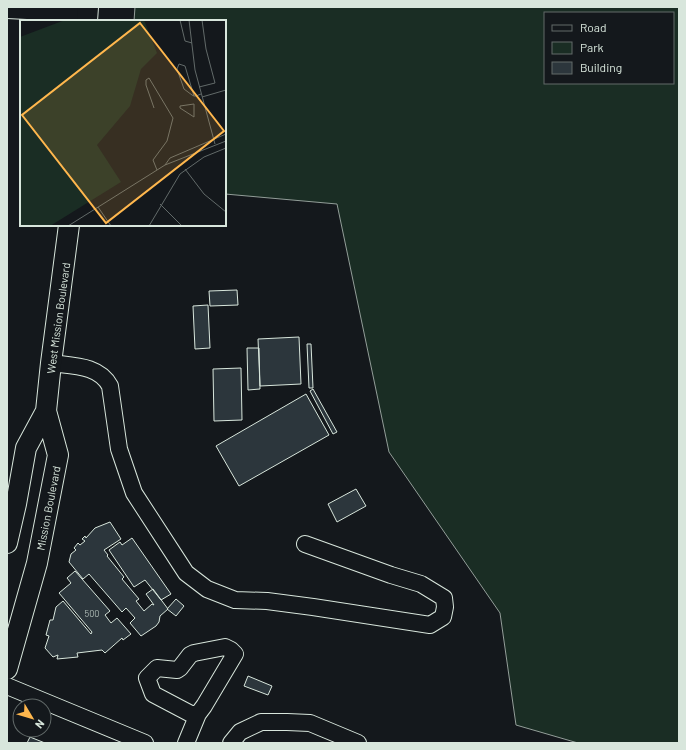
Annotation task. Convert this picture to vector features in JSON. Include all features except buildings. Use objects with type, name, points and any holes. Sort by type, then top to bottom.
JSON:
[{"type":"main road","name":"West Mission Boulevard","points":[[46,411],[69,226]]},
{"type":"main road","points":[[7,543],[26,448],[46,411]]},
{"type":"main road","name":"Mission Boulevard","points":[[7,669],[37,563],[58,456],[46,411]]},
{"type":"street","points":[[7,10],[88,14]]},
{"type":"street","points":[[51,363],[87,368],[99,373],[106,379],[110,386],[119,449],[134,493],[186,573],[207,589],[235,600],[267,601],[430,624],[443,617],[445,607],[444,598],[421,584],[305,544]]},
{"type":"street","points":[[186,743],[198,714],[235,654],[225,647],[194,653],[190,655],[177,670],[157,668],[147,678],[153,694],[191,714],[198,714]]},
{"type":"street","points":[[7,686],[145,743]]},
{"type":"street","points":[[234,742],[240,732],[261,722],[288,722],[310,723],[358,743]]},
{"type":"green space","points":[[135,7],[679,7],[679,743],[578,743],[516,725],[500,613],[389,452],[337,204],[226,194],[226,20],[134,20]]}]
